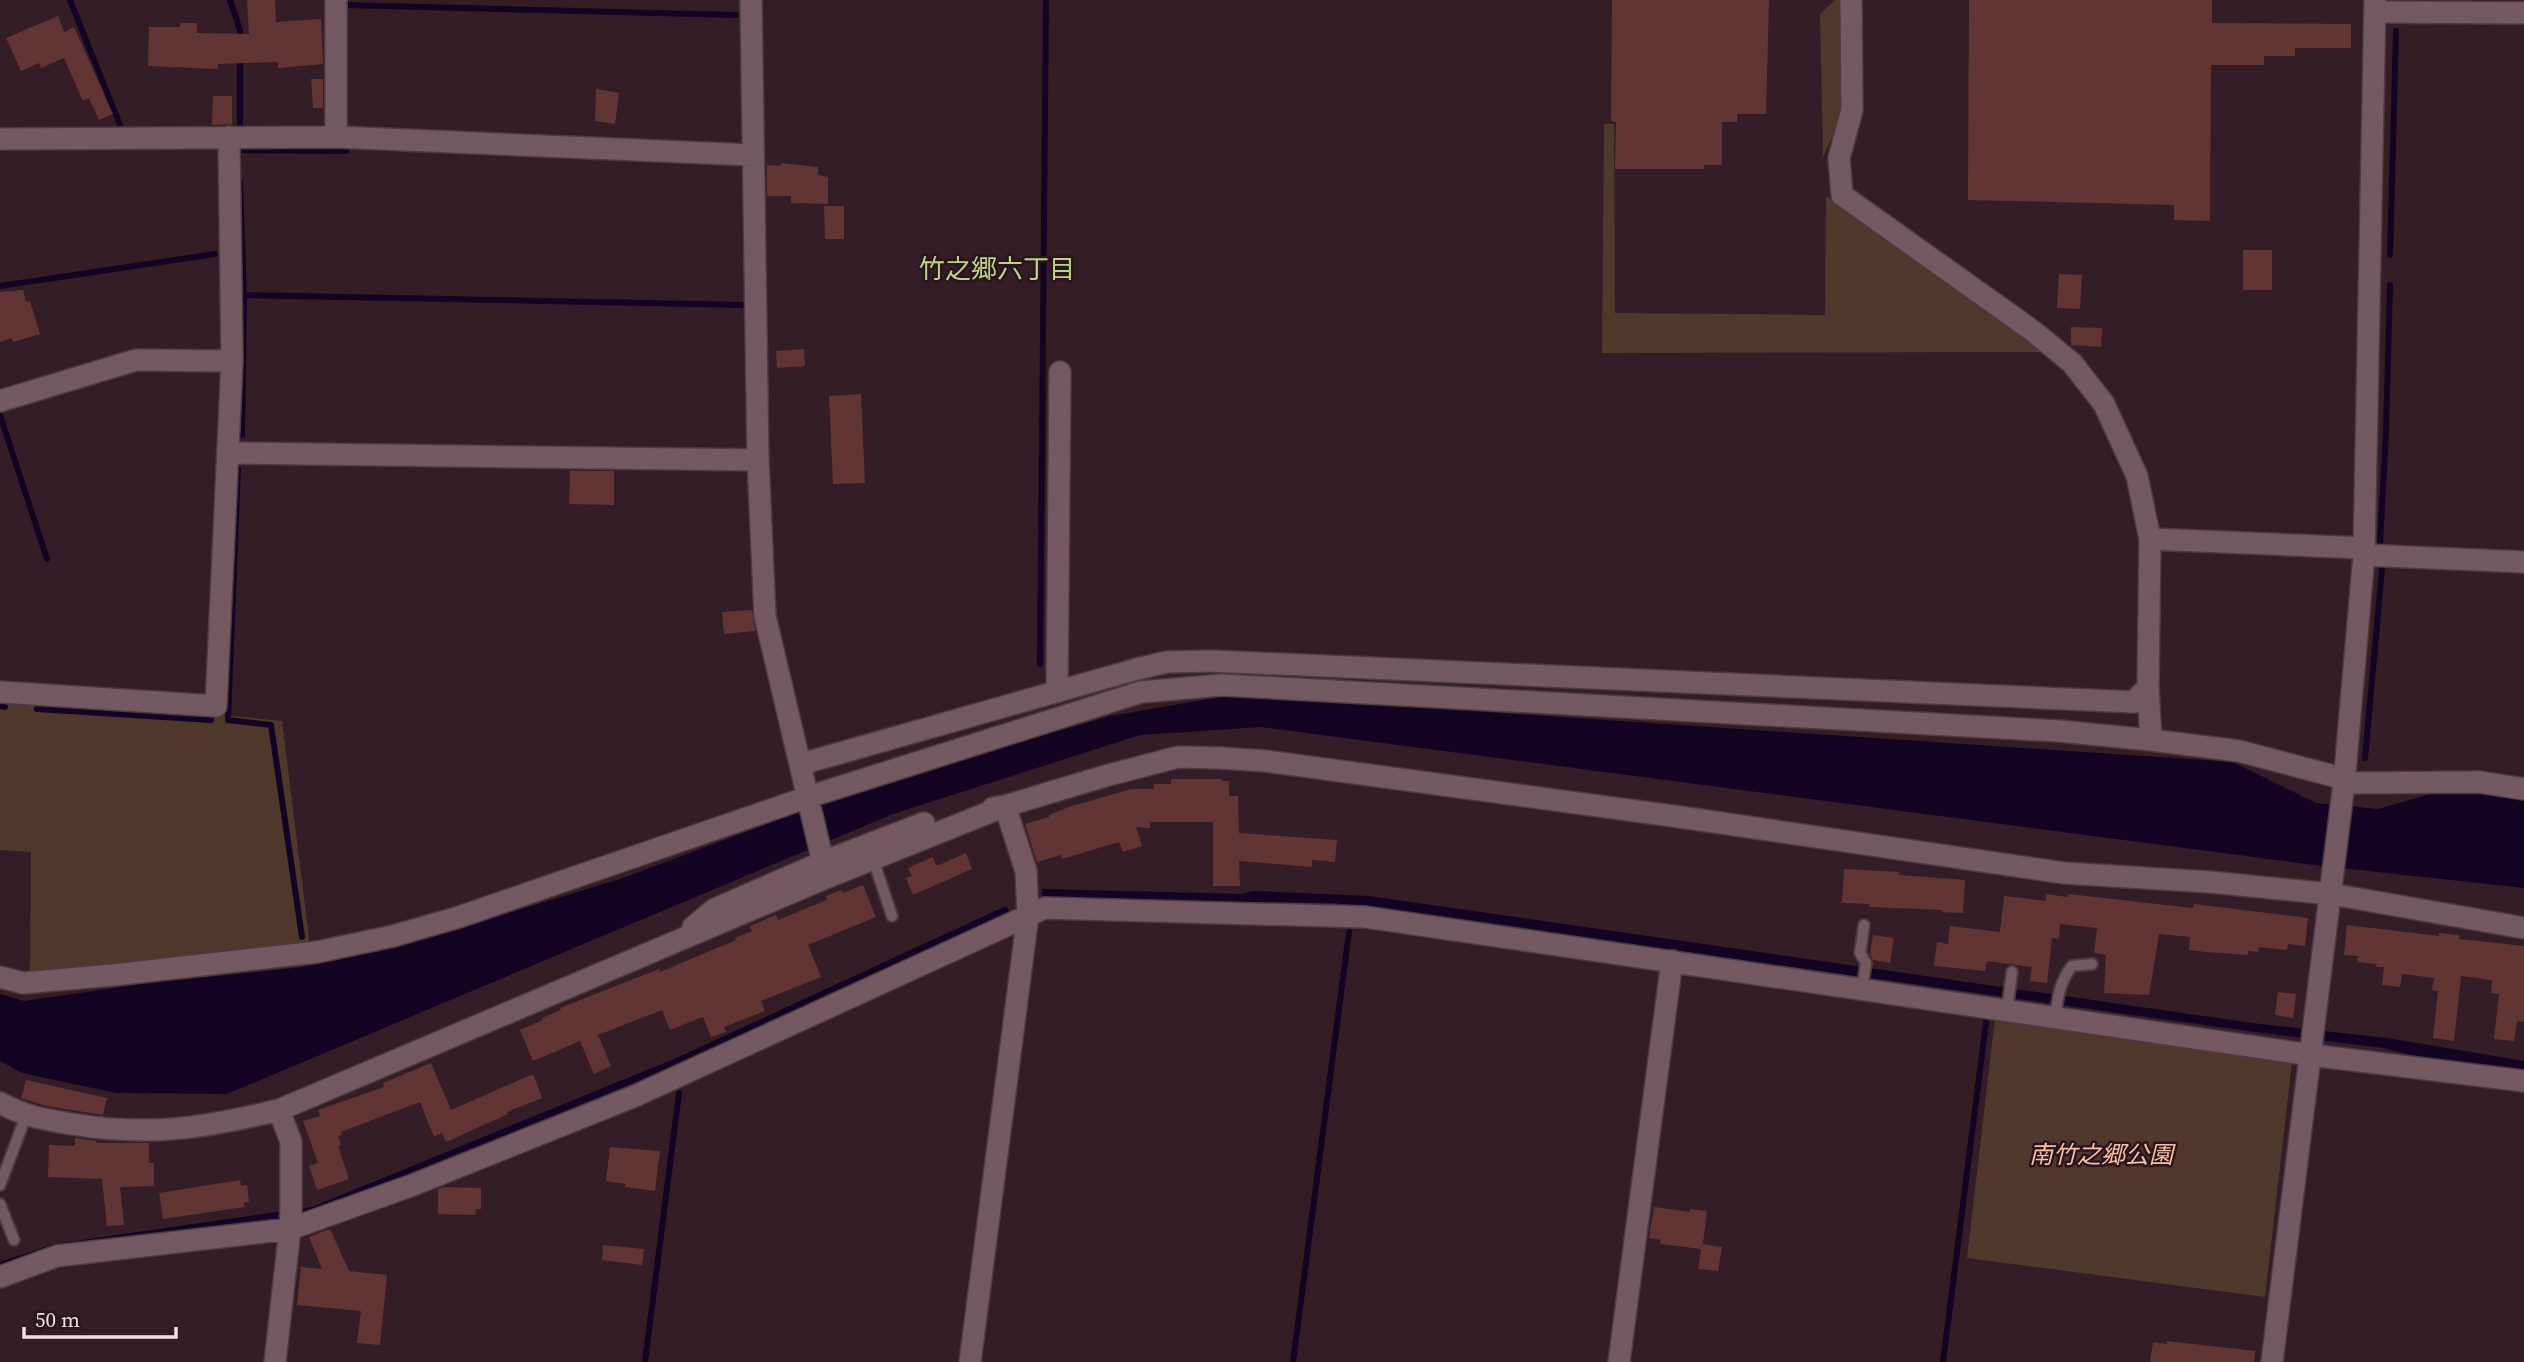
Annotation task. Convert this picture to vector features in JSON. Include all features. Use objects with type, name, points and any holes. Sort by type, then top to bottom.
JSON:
[{"type":"street","points":[[336,0],[336,137]]},
{"type":"street","points":[[751,0],[758,460],[765,616],[822,858]]},
{"type":"street","points":[[1851,0],[1852,110],[1839,158],[1842,195],[2033,331],[2072,363],[2104,404],[2137,476],[2150,539],[2148,687],[2151,740]]},
{"type":"street","points":[[2272,1362],[2344,786],[2364,551],[2375,6],[2524,13]]},
{"type":"street","points":[[0,691],[216,706],[232,361],[229,137]]},
{"type":"street","points":[[0,139],[336,137],[753,155]]},
{"type":"street","points":[[0,401],[136,360],[232,361]]},
{"type":"street","points":[[1057,692],[1060,372]]},
{"type":"street","points":[[229,453],[758,460]]},
{"type":"street","points":[[2150,539],[2524,562]]},
{"type":"street","points":[[801,764],[1167,662],[1212,661],[2120,703],[2134,702],[2148,687]]},
{"type":"street","points":[[0,977],[23,983],[113,975],[317,952],[393,936],[459,917],[808,797],[1141,692],[1222,685],[2059,730],[2239,751],[2344,786],[2479,782],[2524,789]]},
{"type":"street","points":[[0,1103],[26,1116],[92,1128],[137,1132],[219,1125],[279,1110],[1005,806],[1178,757],[1266,761],[2064,873],[2210,883],[2332,885],[2524,928]]},
{"type":"street","points":[[674,943],[715,909],[822,858],[935,819],[1005,806]]},
{"type":"street","points":[[970,1362],[1028,915],[1026,871],[1005,806]]},
{"type":"street","points":[[0,1277],[57,1256],[290,1219],[413,1185],[635,1096],[1045,908],[1342,915],[2008,1006],[2524,1082]]},
{"type":"street","points":[[1619,1362],[1672,961]]},
{"type":"street","points":[[275,1362],[290,1219],[291,1142],[279,1110]]},
{"type":"lane","points":[[873,859],[892,916]]},
{"type":"lane","points":[[1862,986],[1866,963],[1860,953],[1864,925]]},
{"type":"lane","points":[[2055,1014],[2058,992],[2072,966],[2092,964]]},
{"type":"lane","points":[[2008,1006],[2012,972]]},
{"type":"lane","points":[[0,1185],[26,1116]]},
{"type":"lane","points":[[0,1205],[14,1240]]},
{"type":"green space","points":[[1835,0],[1842,0],[1843,112],[1823,157],[1820,14]]},
{"type":"green space","points":[[1604,124],[1614,124],[1615,313],[1825,315],[1826,196],[2046,352],[1602,353]]},
{"type":"green space","points":[[0,701],[282,721],[310,946],[30,971],[31,852],[0,850]]},
{"type":"green space","name":"南竹之郷公園","points":[[1995,1018],[2292,1062],[2265,1297],[1967,1258]]},
{"type":"shaded area","points":[[1232,695],[2233,762],[2316,803],[2378,809],[2447,789],[2524,800],[2524,888],[2314,865],[1261,727],[1140,735],[893,814],[227,1094],[116,1093],[22,1073],[0,1061],[0,994],[24,1001],[141,984],[303,967],[394,948],[623,878],[866,787],[1110,716]]},
{"type":"shaded area","points":[[1042,889],[1242,894],[1253,891],[1369,896],[2252,1023],[2387,1038],[2524,1061],[2524,1071],[2410,1055],[2383,1048],[1334,903],[1042,899]]},
{"type":"shaded area","points":[[1006,906],[1011,914],[669,1069],[308,1216],[129,1240],[0,1270],[0,1262],[54,1244],[312,1207],[674,1059]]},
{"type":"building","points":[[247,0],[275,0],[276,22],[321,19],[323,64],[278,68],[278,62],[218,64],[218,69],[148,66],[149,27],[180,27],[180,23],[197,23],[197,33],[249,34]]},
{"type":"building","points":[[1612,0],[1769,0],[1766,114],[1737,114],[1737,122],[1722,122],[1722,165],[1704,165],[1704,169],[1615,169],[1616,122],[1611,121]]},
{"type":"building","points":[[1969,0],[2212,0],[2212,23],[2351,24],[2351,48],[2295,48],[2295,56],[2264,56],[2264,65],[2211,65],[2210,221],[2174,220],[2174,205],[1968,200]]},
{"type":"building","points":[[58,16],[64,32],[74,27],[113,114],[99,120],[89,98],[83,101],[64,58],[41,68],[39,63],[21,71],[6,38]]},
{"type":"building","points":[[311,79],[323,79],[323,108],[313,108]]},
{"type":"building","points":[[596,89],[619,93],[615,124],[595,121]]},
{"type":"building","points":[[213,96],[232,96],[232,124],[212,125]]},
{"type":"building","points":[[781,163],[818,167],[818,175],[828,177],[828,204],[791,203],[791,196],[767,196],[767,165],[781,166]]},
{"type":"building","points":[[824,206],[844,206],[844,239],[825,239]]},
{"type":"building","points":[[2243,250],[2272,250],[2272,290],[2243,290]]},
{"type":"building","points":[[2059,274],[2082,275],[2080,309],[2057,308]]},
{"type":"building","points":[[23,290],[26,302],[30,301],[40,334],[13,342],[12,338],[0,342],[0,292]]},
{"type":"building","points":[[2071,327],[2102,328],[2101,347],[2071,345]]},
{"type":"building","points":[[804,349],[805,366],[777,368],[776,351]]},
{"type":"building","points":[[861,394],[865,483],[833,484],[829,396]]},
{"type":"building","points":[[570,471],[614,471],[614,505],[569,504]]},
{"type":"building","points":[[752,610],[755,631],[724,634],[722,612]]},
{"type":"building","points":[[1171,779],[1229,781],[1229,796],[1238,796],[1239,833],[1337,840],[1335,862],[1312,860],[1312,867],[1239,861],[1240,886],[1213,886],[1213,822],[1150,822],[1150,828],[1136,827],[1142,846],[1123,852],[1119,842],[1062,859],[1061,855],[1037,862],[1025,824],[1049,817],[1069,807],[1131,789],[1154,789],[1154,784],[1171,784]]},
{"type":"building","points":[[966,853],[972,869],[913,895],[906,878],[912,876],[908,868],[933,857],[936,865],[939,865]]},
{"type":"building","points":[[1844,869],[1965,880],[1963,913],[1842,903]]},
{"type":"building","points":[[863,885],[876,917],[808,945],[821,977],[761,1001],[765,1011],[724,1027],[726,1032],[711,1037],[703,1017],[670,1030],[662,1010],[598,1035],[611,1066],[594,1074],[580,1041],[533,1061],[520,1030],[543,1020],[542,1018],[561,1010],[560,1008],[659,969],[660,972],[736,940],[735,938],[752,931],[750,926],[776,915],[778,920],[827,900],[826,896]]},
{"type":"building","points":[[2046,894],[2193,908],[2194,904],[2308,918],[2305,946],[2288,944],[2287,950],[2259,947],[2258,952],[2248,951],[2248,955],[2206,952],[2189,950],[2190,937],[2159,934],[2149,995],[2104,993],[2106,955],[2094,953],[2097,928],[2060,924],[2059,939],[2052,938],[2047,983],[2030,981],[2032,967],[1987,961],[1985,971],[1934,966],[1937,942],[1948,944],[1950,926],[2000,932],[2004,896],[2046,901]]},
{"type":"building","points":[[2347,925],[2439,936],[2439,933],[2459,935],[2459,939],[2524,946],[2524,1022],[2517,1021],[2514,1041],[2494,1039],[2499,994],[2491,993],[2492,980],[2461,976],[2454,1041],[2433,1038],[2438,991],[2432,990],[2434,978],[2402,974],[2400,987],[2382,985],[2384,967],[2357,962],[2358,956],[2344,955]]},
{"type":"building","points":[[1873,935],[1894,938],[1890,963],[1873,960],[1870,954]]},
{"type":"building","points":[[2278,992],[2296,994],[2293,1018],[2275,1015]]},
{"type":"building","points":[[431,1063],[451,1110],[533,1074],[542,1098],[446,1142],[442,1133],[434,1137],[420,1102],[341,1132],[342,1135],[338,1136],[341,1145],[338,1146],[349,1179],[317,1190],[309,1166],[318,1163],[303,1121],[320,1116],[318,1110],[384,1087],[383,1083]]},
{"type":"building","points":[[26,1080],[107,1098],[103,1115],[46,1106],[21,1098]]},
{"type":"building","points":[[75,1138],[97,1141],[96,1143],[149,1143],[149,1163],[154,1163],[154,1186],[120,1187],[124,1225],[107,1226],[102,1179],[48,1177],[49,1145],[75,1146]]},
{"type":"building","points":[[610,1147],[660,1151],[655,1191],[606,1181]]},
{"type":"building","points":[[240,1180],[241,1186],[247,1185],[249,1202],[244,1203],[244,1207],[163,1219],[159,1193]]},
{"type":"building","points":[[481,1188],[481,1209],[476,1209],[475,1215],[438,1214],[438,1189]]},
{"type":"building","points":[[1654,1207],[1690,1212],[1690,1209],[1707,1211],[1703,1244],[1722,1247],[1718,1271],[1698,1269],[1701,1249],[1660,1244],[1661,1240],[1649,1238]]},
{"type":"building","points":[[330,1229],[349,1271],[387,1275],[380,1345],[357,1343],[361,1311],[297,1305],[301,1267],[322,1269],[309,1237]]},
{"type":"building","points":[[603,1245],[644,1249],[642,1265],[602,1260]]},
{"type":"building","points":[[2167,1341],[2255,1351],[2254,1362],[2150,1362],[2153,1342],[2167,1344]]},
{"type":"waterway","points":[[70,0],[120,125]]},
{"type":"waterway","points":[[230,0],[240,30],[240,42]]},
{"type":"waterway","points":[[1040,664],[1046,0]]},
{"type":"waterway","points":[[345,5],[736,15]]},
{"type":"waterway","points":[[2390,255],[2396,31]]},
{"type":"waterway","points":[[240,56],[240,124]]},
{"type":"waterway","points":[[239,157],[239,150],[346,151]]},
{"type":"waterway","points":[[240,182],[244,295],[242,435]]},
{"type":"waterway","points":[[0,286],[215,254]]},
{"type":"waterway","points":[[2380,544],[2390,285]]},
{"type":"waterway","points":[[244,295],[745,305]]},
{"type":"waterway","points":[[0,415],[47,559]]},
{"type":"waterway","points":[[238,469],[228,720],[271,725],[302,937]]},
{"type":"waterway","points":[[2365,758],[2382,569]]},
{"type":"waterway","points":[[0,706],[5,707]]},
{"type":"waterway","points":[[37,709],[211,720]]},
{"type":"waterway","points":[[1293,1362],[1349,932]]},
{"type":"waterway","points":[[1943,1362],[1987,1015]]},
{"type":"waterway","points":[[645,1362],[679,1093]]},
{"type":"district","name":"竹之郷六丁目","points":[[997,269]]}]
